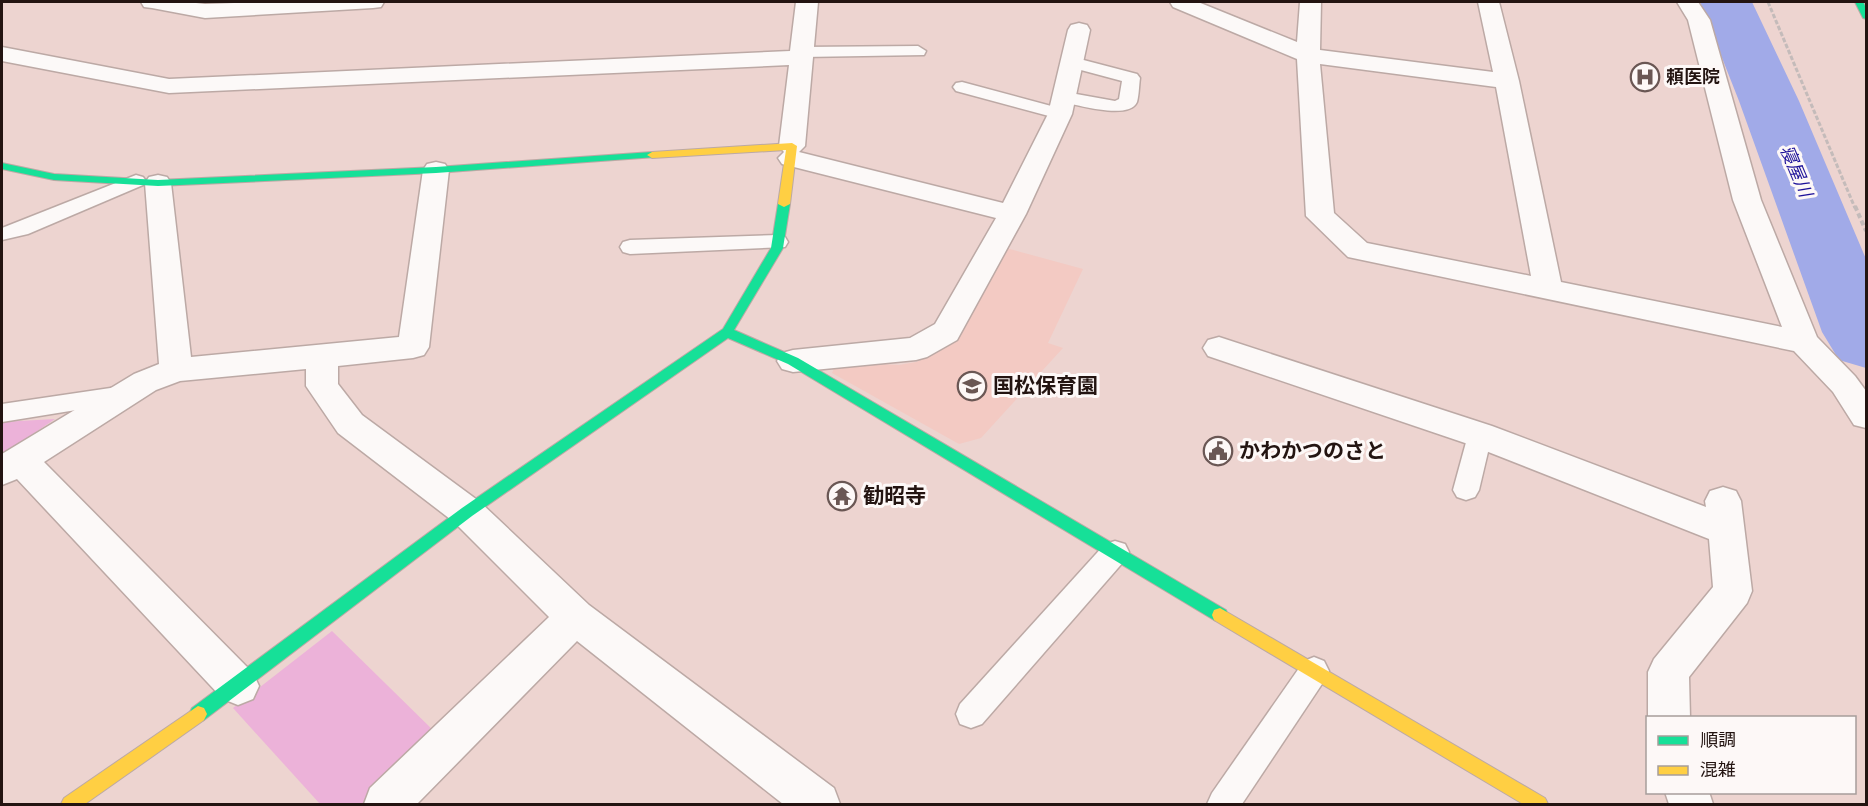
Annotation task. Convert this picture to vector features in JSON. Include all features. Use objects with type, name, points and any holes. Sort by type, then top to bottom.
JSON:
[{"type":"street","points":[[152,2],[205,11],[373,2]]},
{"type":"street","points":[[70,804],[238,686],[467,512],[727,332],[777,248],[803,54],[807,2]]},
{"type":"street","points":[[1181,2],[1308,55],[1508,81]]},
{"type":"street","points":[[1311,2],[1308,55],[1320,216],[1358,250],[1804,342]]},
{"type":"street","points":[[1489,2],[1508,81],[1548,290]]},
{"type":"street","points":[[1688,2],[1699,20],[1747,200],[1804,342],[1844,384],[1866,416]]},
{"type":"street","points":[[1859,2],[1866,16]]},
{"type":"street","points":[[793,361],[916,349],[946,332],[1012,214],[1062,105],[1079,30]]},
{"type":"street","points":[[2,54],[169,86],[803,54]]},
{"type":"street","points":[[2,166],[54,177],[147,182],[791,152],[1012,214]]},
{"type":"street","points":[[238,686],[11,465],[145,382],[176,370],[413,348],[436,170]]},
{"type":"street","points":[[147,182],[176,370]]},
{"type":"street","points":[[727,332],[793,361],[1539,804]]},
{"type":"street","points":[[1219,348],[1725,515],[1733,591],[1668,672],[1669,716]]},
{"type":"street","points":[[322,356],[322,386],[350,424],[467,512],[575,617],[818,804]]},
{"type":"street","points":[[400,800],[575,617]]},
{"type":"lane","points":[[803,54],[918,51]]},
{"type":"lane","points":[[963,87],[1062,105],[1117,107],[1128,102],[1131,78],[1072,62]]},
{"type":"lane","points":[[2,234],[21,230],[147,182]]},
{"type":"lane","points":[[630,247],[778,242]]},
{"type":"lane","points":[[2,413],[124,395]]},
{"type":"lane","points":[[1466,490],[1480,435]]},
{"type":"lane","points":[[971,714],[1115,552]]},
{"type":"lane","points":[[1222,804],[1314,671]]},
{"type":"path","points":[[1768,2],[1788,43],[1838,172],[1866,231]]},
{"type":"shaded area","points":[[1006,248],[1083,269],[1048,343],[1063,348],[981,438],[959,444],[832,373],[837,362],[899,365],[916,362],[937,352],[968,320]]},
{"type":"shaded area","points":[[55,419],[2,455],[2,422]]},
{"type":"shaded area","points":[[332,631],[440,737],[363,804],[320,804],[233,708]]},
{"type":"waterway","name":"寝屋川","points":[[1726,2],[1769,101],[1860,332],[1866,341]]},
{"type":"traffic: fast","points":[[1859,2],[1866,16]]},
{"type":"traffic: fast","points":[[2,166],[54,177],[158,183],[436,170],[652,155]]},
{"type":"traffic: fast","points":[[198,714],[467,512],[727,332],[777,248],[784,204]]},
{"type":"traffic: fast","points":[[727,332],[793,361],[1220,615]]},
{"type":"traffic: slow","points":[[652,155],[792,146],[784,204]]},
{"type":"traffic: slow","points":[[1220,615],[1539,804]]},
{"type":"traffic: slow","points":[[70,804],[198,714]]},
{"type":"place","name":"頼医院","points":[[1645,77]]},
{"type":"place","name":"国松保育園","points":[[972,386]]},
{"type":"place","name":"かわかつのさと","points":[[1218,451]]},
{"type":"place","name":"勧昭寺","points":[[842,496]]}]
